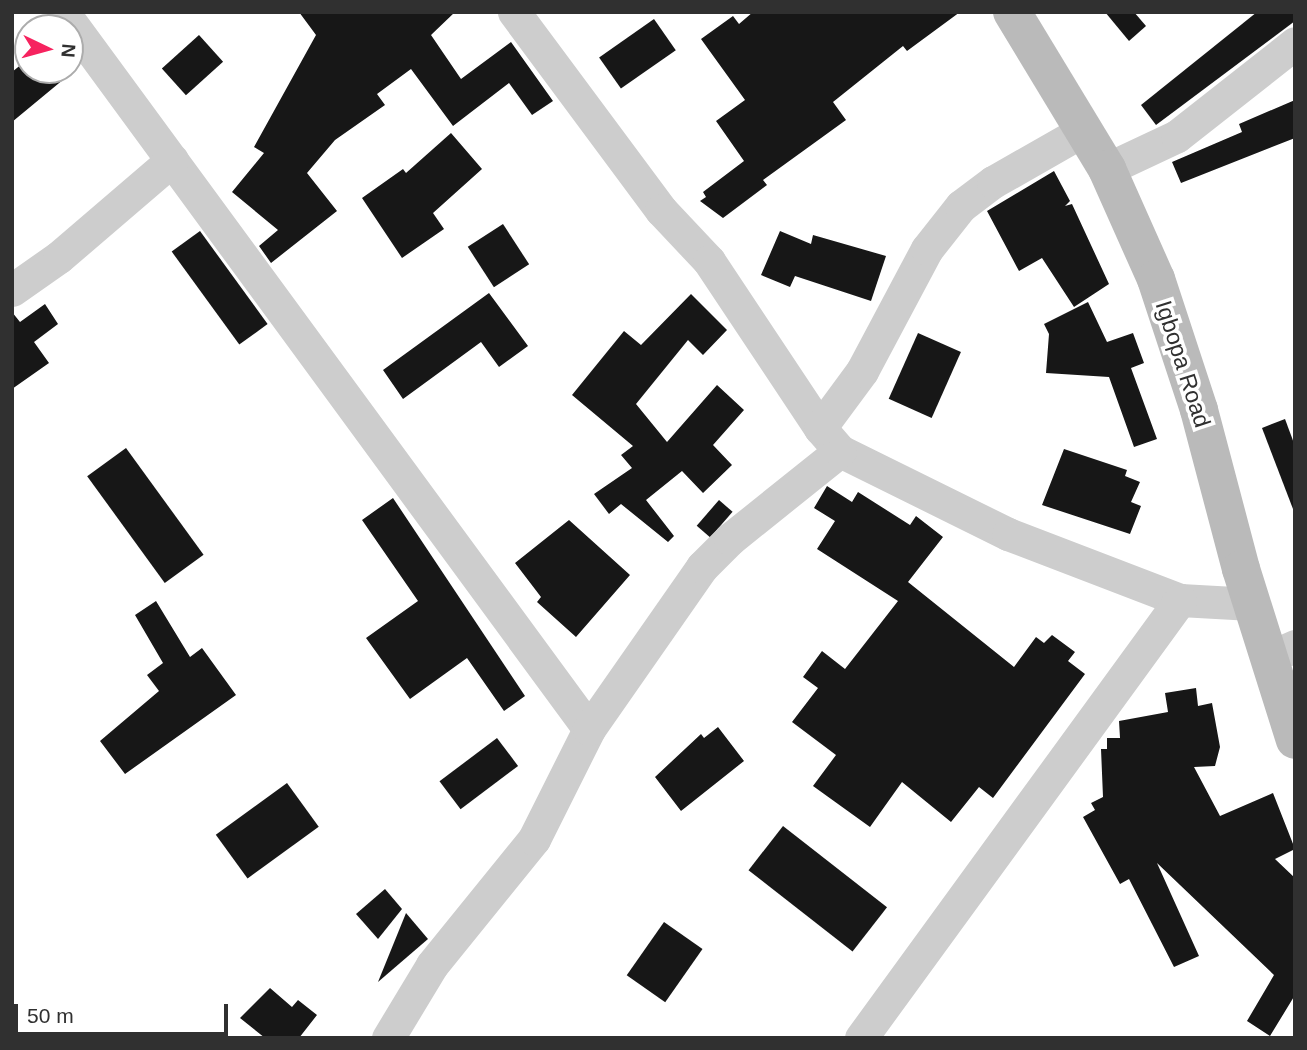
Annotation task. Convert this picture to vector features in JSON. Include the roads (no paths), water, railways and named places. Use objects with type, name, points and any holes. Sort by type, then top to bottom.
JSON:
[{"type":"street","points":[[63,12],[589,729]]},
{"type":"street","points":[[514,12],[661,210],[709,261],[830,440],[1008,534],[1180,600],[1252,604]]},
{"type":"street","name":"Igbopa Road","points":[[1012,12],[1107,169],[1156,279],[1199,410],[1252,604],[1281,652],[1295,740]]},
{"type":"street","points":[[1107,169],[1177,136],[1295,43]]},
{"type":"street","points":[[388,1038],[448,943],[534,839],[589,729],[702,567],[830,440],[862,371],[927,249],[961,206],[993,182],[1084,130]]},
{"type":"street","points":[[12,290],[90,232],[172,160]]},
{"type":"street","points":[[861,1038],[1180,600]]}]
